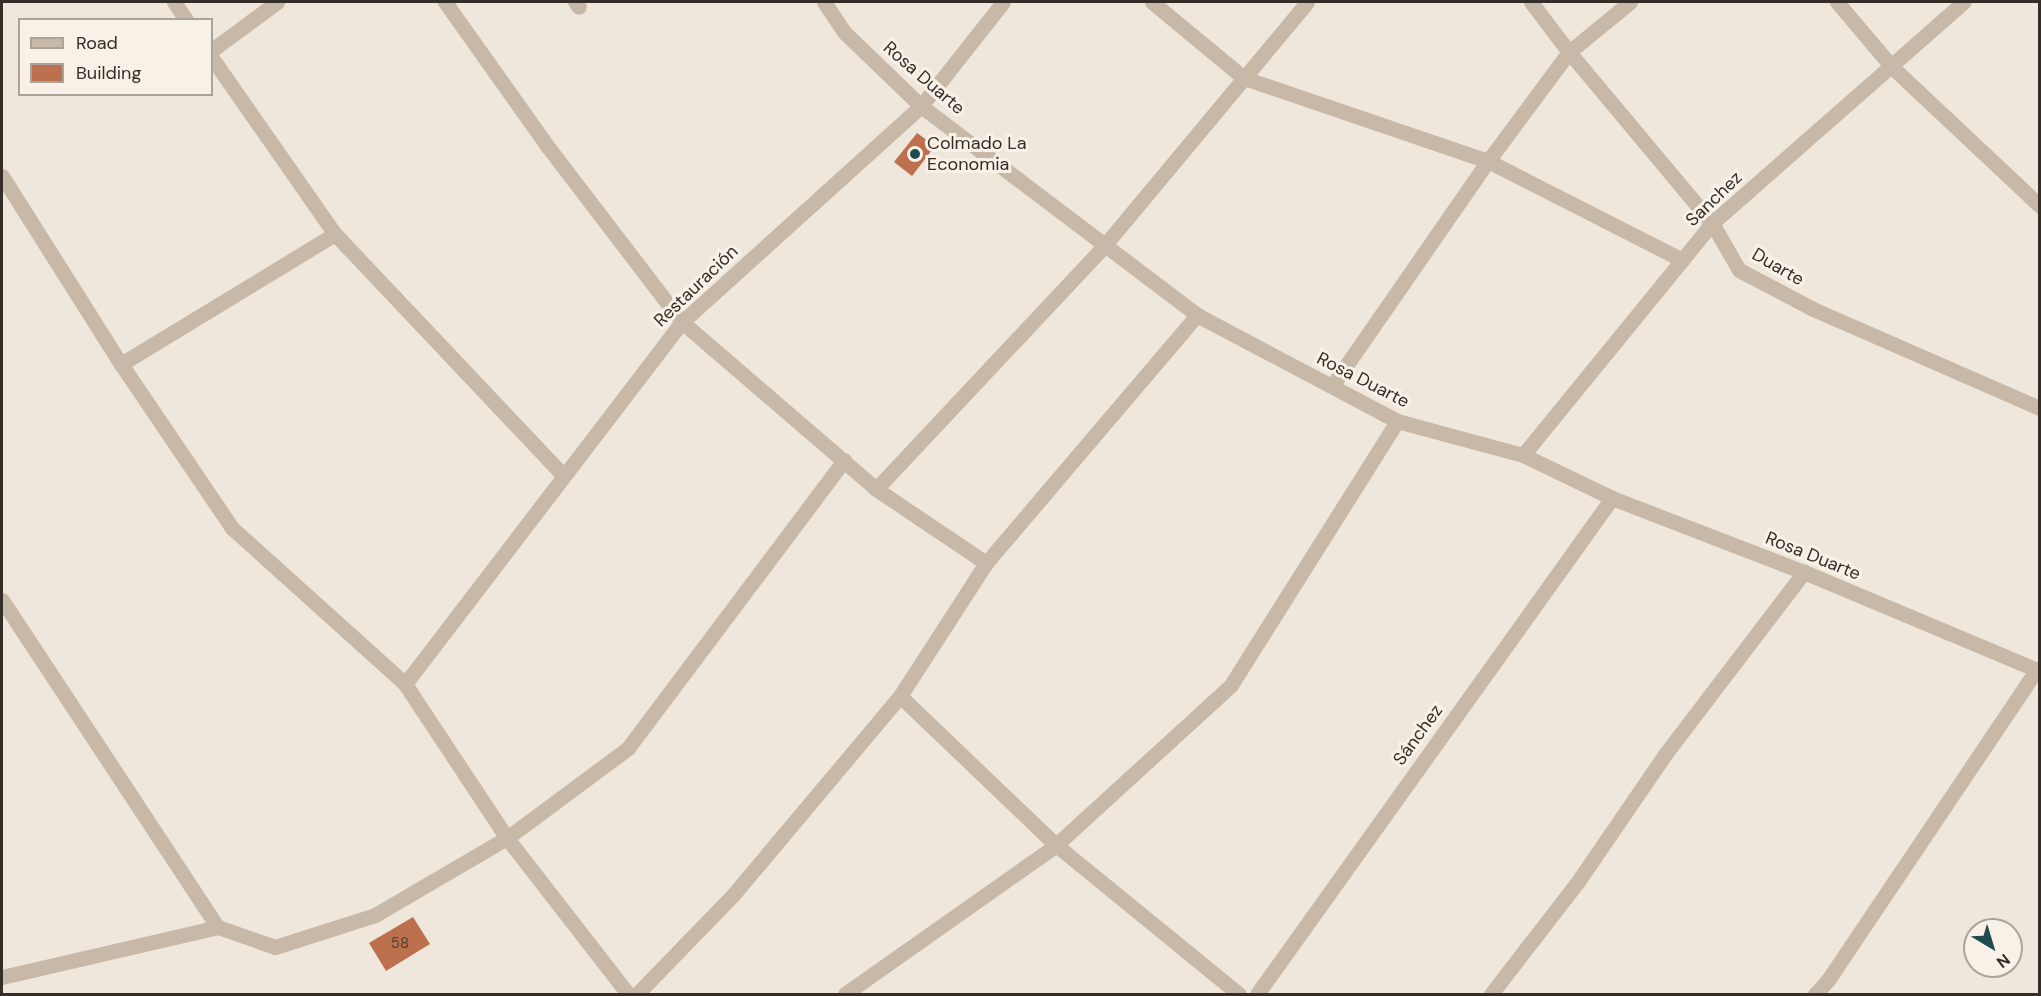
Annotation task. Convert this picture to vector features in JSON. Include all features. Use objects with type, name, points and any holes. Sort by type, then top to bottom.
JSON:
[{"type":"street","points":[[174,2],[185,18]]},
{"type":"street","points":[[213,49],[277,2]]},
{"type":"street","points":[[446,2],[548,147],[682,322],[876,489],[986,563]]},
{"type":"street","name":"Rosa Duarte","points":[[824,2],[844,32],[921,106],[1197,315],[1397,421],[1523,455],[1612,498],[1804,572],[2038,670]]},
{"type":"street","name":"Restauración","points":[[405,684],[682,322],[921,106],[1004,2]]},
{"type":"street","points":[[1152,2],[1244,78],[1488,161],[1682,260]]},
{"type":"street","points":[[876,489],[1104,246],[1306,2]]},
{"type":"street","name":"Duarte","points":[[1531,2],[1569,52],[1712,223],[1739,270],[1813,309],[2040,408]]},
{"type":"street","points":[[1332,386],[1488,161],[1569,52],[1630,2]]},
{"type":"street","points":[[1837,2],[1892,67],[2040,206]]},
{"type":"street","name":"Sanchez","points":[[1523,455],[1712,223],[1964,2]]},
{"type":"street","points":[[213,59],[335,234],[563,475]]},
{"type":"street","points":[[2,176],[121,364],[232,528],[405,684],[507,838],[628,994]]},
{"type":"street","points":[[121,364],[335,234]]},
{"type":"street","points":[[637,994],[733,895],[900,696],[986,563],[1197,315]]},
{"type":"street","points":[[845,994],[1056,845],[1231,685],[1397,421]]},
{"type":"street","points":[[2,977],[218,927],[275,947],[375,915],[507,838],[628,748],[844,460]]},
{"type":"street","name":"Sánchez","points":[[1257,994],[1612,498]]},
{"type":"street","points":[[1491,994],[1579,880],[1666,753],[1804,572]]},
{"type":"street","points":[[2,600],[218,927]]},
{"type":"street","points":[[1815,994],[1828,980],[2038,670]]},
{"type":"street","points":[[900,696],[1056,845],[1239,994]]},
{"type":"building","name":"Colmado La Economia","points":[[917,133],[935,146],[912,176],[894,162]]},
{"type":"building","points":[[413,917],[430,944],[386,971],[369,943]]},
{"type":"place","name":"Colmado La Economia","points":[[915,154]]}]
